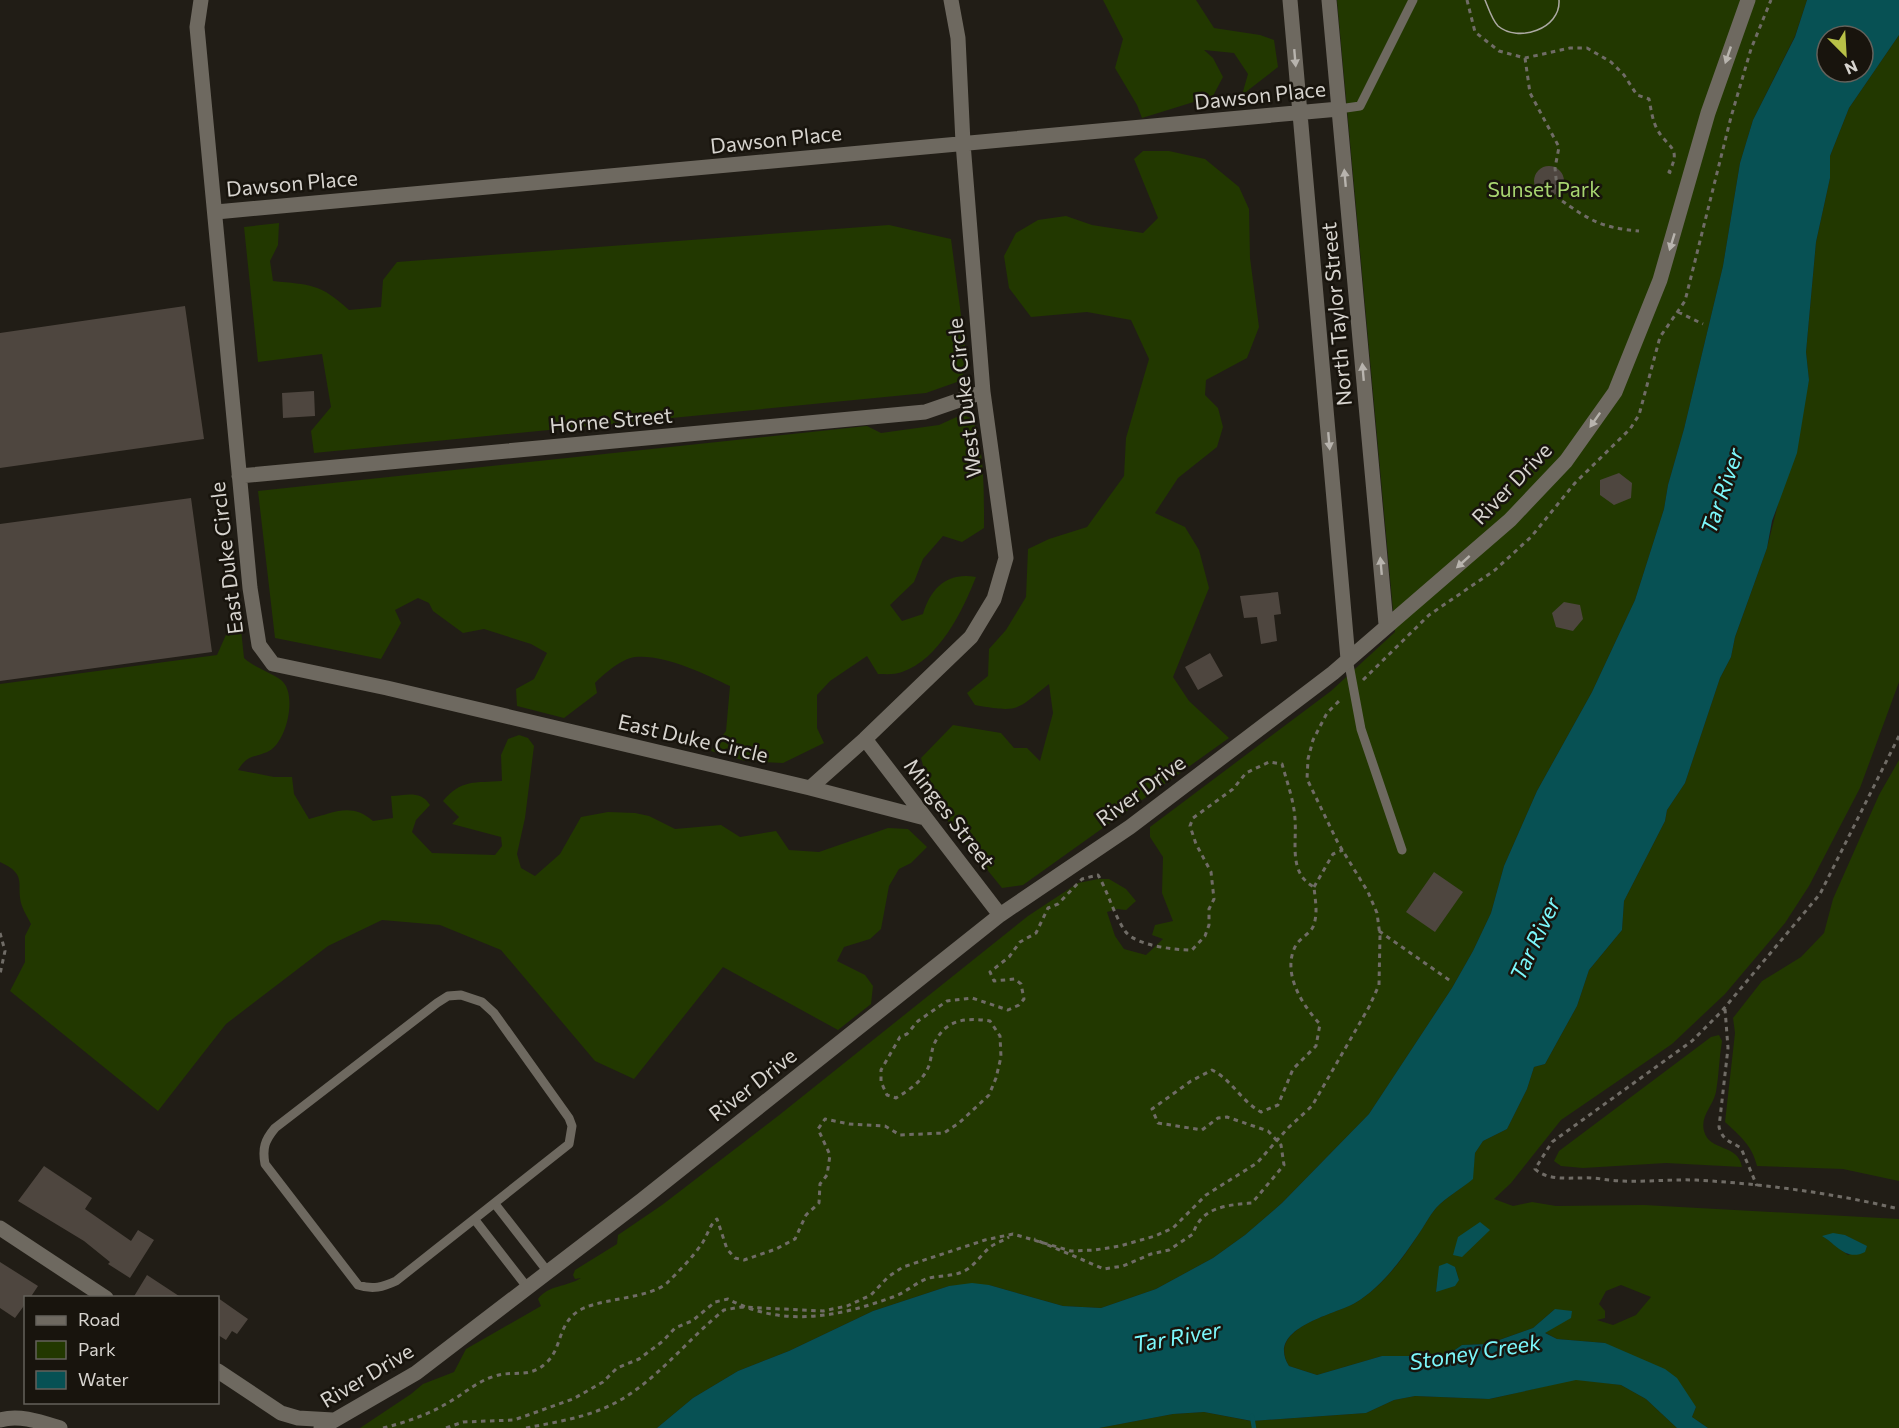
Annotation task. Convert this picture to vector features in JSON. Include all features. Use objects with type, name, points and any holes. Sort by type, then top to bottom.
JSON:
[{"type":"street","name":"East Duke Circle","points":[[201,0],[197,27],[250,588],[259,645],[273,664],[387,688],[810,788],[925,818]]},
{"type":"street","name":"West Duke Circle","points":[[865,739],[971,637],[994,599],[1006,558],[983,392],[963,143],[958,38],[951,0]]},
{"type":"street","points":[[1290,0],[1348,659]]},
{"type":"street","name":"North Taylor Street","points":[[1329,0],[1386,624]]},
{"type":"street","name":"River Drive","points":[[321,1428],[416,1373],[548,1272],[1000,915],[1130,827],[1348,659],[1386,624],[1443,580],[1510,520],[1566,461],[1615,392],[1660,280],[1708,113],[1748,0]]},
{"type":"street","name":"Dawson Place","points":[[216,212],[1339,109]]},
{"type":"street","name":"Horne Street","points":[[238,476],[925,412],[983,392]]},
{"type":"street","points":[[810,788],[865,739]]},
{"type":"street","name":"Minges Street","points":[[865,739],[1000,915]]},
{"type":"street","points":[[0,1228],[103,1296]]},
{"type":"street","points":[[219,1372],[281,1413],[298,1418],[337,1420]]},
{"type":"street","points":[[0,1420],[8,1418],[38,1421],[60,1428]]},
{"type":"lane","points":[[1339,109],[1360,106],[1413,0]]},
{"type":"lane","points":[[1348,659],[1361,729],[1402,850]]},
{"type":"lane","points":[[448,996],[472,997],[482,1002],[494,1013],[569,1118],[572,1126],[569,1144],[475,1220],[396,1281],[384,1287],[358,1285],[265,1164],[262,1150],[267,1138],[275,1128],[448,996]]},
{"type":"lane","points":[[495,1204],[548,1272]]},
{"type":"lane","points":[[475,1220],[527,1287]]},
{"type":"path","points":[[1467,0],[1475,32],[1499,51],[1525,58],[1570,48],[1587,48],[1611,62],[1624,75],[1637,95],[1649,99],[1658,130],[1674,150],[1676,160],[1669,172]]},
{"type":"path","points":[[1525,58],[1530,93],[1559,147],[1555,168],[1558,198],[1580,214],[1610,229],[1640,231]]},
{"type":"path","points":[[1707,183],[1713,185]]},
{"type":"path","points":[[1678,312],[1703,324]]},
{"type":"path","points":[[526,1428],[581,1417],[604,1409],[645,1382],[724,1310],[741,1307],[823,1311],[848,1306],[871,1295],[888,1277],[903,1267],[986,1240],[1013,1234],[1071,1251],[1095,1250],[1155,1236],[1173,1228],[1206,1195],[1257,1163],[1276,1140],[1312,1106],[1370,1007],[1379,985],[1380,931],[1377,913],[1307,779],[1308,759],[1313,740],[1327,713],[1339,700]]},
{"type":"path","points":[[1899,736],[1820,894],[1725,1008],[1692,1041],[1552,1142],[1535,1169],[1540,1174],[1553,1178],[1586,1176],[1630,1182],[1686,1180],[1796,1189],[1899,1209]]},
{"type":"path","points":[[383,1428],[431,1412],[479,1382],[497,1375],[520,1376],[538,1369],[549,1361],[563,1326],[571,1317],[583,1308],[628,1295],[654,1291],[665,1284],[697,1250],[717,1219],[727,1249],[735,1258],[744,1260],[776,1250],[795,1239],[806,1215],[819,1203],[820,1184],[827,1175],[830,1155],[818,1129],[825,1119],[849,1124],[885,1126],[900,1135],[944,1133],[959,1124],[988,1095],[996,1078],[1001,1057],[1000,1036],[990,1021],[972,1018],[954,1022],[941,1030],[928,1069],[913,1088],[896,1098],[887,1095],[880,1082],[881,1070],[900,1037],[946,1001],[972,998],[1008,1010],[1018,1005],[1024,999],[1021,984],[1015,979],[994,981],[990,972],[1009,957],[1020,942],[1036,933],[1048,908],[1058,904],[1082,879],[1098,875],[1126,932],[1132,936],[1166,949],[1192,950],[1205,936],[1209,925],[1209,909],[1214,899],[1211,872],[1196,844],[1190,826],[1193,818],[1203,808],[1233,789],[1246,773],[1269,762],[1282,764],[1295,818],[1297,868],[1306,883],[1314,887]]},
{"type":"path","points":[[1034,1239],[1104,1269],[1123,1266],[1151,1254],[1169,1250],[1193,1234],[1196,1224],[1205,1215],[1221,1206],[1252,1203],[1284,1164],[1281,1145],[1268,1131],[1227,1117],[1218,1118],[1202,1130],[1158,1124],[1152,1109],[1191,1081],[1212,1070],[1261,1112],[1278,1105],[1293,1069],[1316,1046],[1320,1024],[1305,1007],[1297,992],[1291,967],[1296,945],[1314,927],[1316,916],[1314,887],[1333,854],[1343,850]]},
{"type":"path","points":[[1380,931],[1452,982]]},
{"type":"path","points":[[0,933],[5,951],[0,974]]},
{"type":"path","points":[[1725,1008],[1728,1048],[1719,1127],[1727,1142],[1741,1148],[1757,1186]]},
{"type":"path","points":[[446,1428],[463,1422],[514,1420],[573,1399],[603,1382],[617,1368],[639,1359],[663,1341],[675,1328],[692,1321],[715,1302],[728,1299],[752,1312],[798,1317],[852,1311],[894,1297],[928,1279],[961,1272],[977,1263],[991,1246],[1013,1234]]},
{"type":"green space","points":[[1103,0],[1196,0],[1214,28],[1260,35],[1274,40],[1278,67],[1242,95],[1248,74],[1234,53],[1204,50],[1213,58],[1223,77],[1213,96],[1142,118],[1115,68],[1123,39]]},
{"type":"green space","name":"Sunset Park","points":[[1337,0],[1807,0],[1795,36],[1753,120],[1740,163],[1723,266],[1684,429],[1668,485],[1664,509],[1635,600],[1592,692],[1537,791],[1504,866],[1491,913],[1473,951],[1452,988],[1369,1114],[1282,1203],[1245,1235],[1213,1258],[1156,1289],[1101,1308],[1063,1306],[989,1285],[949,1286],[873,1311],[789,1351],[738,1371],[693,1398],[657,1428],[360,1428],[423,1384],[454,1372],[466,1349],[541,1306],[538,1299],[542,1294],[581,1278],[575,1279],[573,1275],[575,1270],[617,1244],[618,1235],[662,1205],[778,1116],[1028,916],[1078,883],[1109,879],[1126,889],[1136,901],[1126,910],[1117,909],[1107,912],[1115,936],[1124,949],[1146,955],[1163,939],[1152,935],[1155,925],[1173,921],[1162,893],[1163,857],[1150,837],[1150,827],[1331,691],[1395,632]]},
{"type":"green space","points":[[1899,35],[1899,682],[1860,788],[1809,886],[1785,923],[1725,994],[1672,1044],[1561,1120],[1511,1183],[1494,1199],[1513,1206],[1532,1202],[1556,1206],[1644,1205],[1899,1219],[1899,1428],[1708,1428],[1692,1417],[1696,1407],[1605,1343],[1557,1339],[1544,1332],[1555,1309],[1533,1328],[1487,1344],[1462,1345],[1446,1356],[1382,1356],[1317,1375],[1289,1366],[1284,1353],[1287,1342],[1294,1333],[1318,1318],[1365,1297],[1398,1264],[1436,1208],[1472,1179],[1475,1153],[1483,1141],[1507,1129],[1527,1089],[1534,1067],[1545,1064],[1577,1006],[1589,970],[1622,930],[1624,901],[1665,821],[1667,810],[1685,783],[1720,678],[1731,657],[1735,637],[1767,548],[1809,380],[1806,352],[1816,242],[1830,178],[1830,156],[1849,108],[1865,84],[1875,84],[1875,70]],"holes":[[[1845,1235],[1867,1247],[1848,1255],[1823,1236]],[[1455,1267],[1459,1280],[1436,1292],[1437,1284]],[[1621,1285],[1651,1297],[1636,1315],[1613,1325],[1597,1320],[1605,1318],[1605,1311],[1599,1304],[1606,1291]]]},
{"type":"green space","points":[[1143,151],[1169,151],[1205,159],[1239,187],[1249,209],[1250,258],[1259,327],[1247,358],[1206,380],[1205,395],[1218,408],[1223,427],[1217,447],[1178,478],[1155,513],[1185,527],[1199,550],[1209,588],[1173,677],[1189,701],[1229,738],[1023,885],[1002,888],[933,803],[921,758],[953,725],[1001,733],[1014,748],[1027,748],[1040,761],[1053,713],[1049,684],[1023,704],[1009,709],[975,705],[967,693],[988,676],[989,649],[1006,630],[1026,597],[1028,549],[1049,539],[1087,527],[1124,476],[1126,438],[1149,359],[1131,320],[1087,312],[1031,317],[1009,288],[1004,256],[1016,233],[1038,220],[1066,216],[1092,225],[1143,233],[1158,218],[1134,159]]},
{"type":"green space","points":[[279,223],[278,245],[270,261],[273,281],[296,283],[322,290],[349,310],[381,307],[383,280],[397,262],[889,225],[951,239],[968,368],[957,382],[926,393],[314,453],[311,431],[331,407],[322,354],[258,362],[244,227]]},
{"type":"green space","points":[[961,415],[972,418],[979,443],[983,472],[984,528],[962,542],[943,536],[923,559],[914,582],[890,605],[902,621],[923,614],[931,597],[942,584],[957,577],[976,577],[957,618],[938,645],[915,666],[899,673],[878,674],[867,656],[830,681],[817,695],[817,728],[824,743],[783,763],[745,761],[711,751],[726,731],[730,686],[684,666],[659,659],[635,657],[619,663],[595,683],[597,693],[564,718],[517,706],[516,689],[534,679],[547,653],[531,644],[484,629],[463,633],[433,611],[429,603],[418,598],[395,610],[401,623],[381,659],[275,638],[258,491],[867,426],[881,433],[939,425]]},
{"type":"green space","points":[[233,619],[241,629],[244,658],[281,680],[289,695],[288,717],[281,738],[269,751],[248,759],[238,770],[274,777],[292,777],[294,794],[309,819],[350,810],[365,815],[373,821],[393,818],[391,796],[418,795],[430,805],[416,820],[412,832],[432,853],[495,855],[502,846],[501,837],[452,824],[459,817],[443,801],[462,786],[476,782],[502,781],[501,755],[508,739],[519,735],[528,738],[534,746],[525,818],[517,854],[521,868],[535,876],[560,854],[581,817],[608,812],[649,816],[675,829],[721,825],[740,837],[776,831],[789,850],[819,852],[888,828],[908,829],[927,847],[911,863],[899,869],[889,886],[881,929],[870,939],[844,947],[837,961],[865,975],[873,986],[871,1004],[838,1030],[723,967],[634,1079],[595,1061],[501,950],[440,925],[382,920],[328,946],[226,1024],[158,1111],[10,991],[25,962],[25,936],[31,924],[20,899],[18,876],[15,871],[0,862],[0,684],[217,655]]},
{"type":"green space","points":[[1899,760],[1899,1181],[1843,1169],[1757,1166],[1749,1147],[1725,1122],[1735,1033],[1733,1018],[1762,981],[1801,957],[1824,933],[1833,899],[1879,795]]},
{"type":"green space","points":[[1719,1035],[1722,1041],[1716,1092],[1703,1126],[1707,1138],[1735,1154],[1742,1167],[1666,1163],[1583,1168],[1561,1166],[1554,1161],[1559,1151],[1711,1037]]},
{"type":"green space","points":[[1576,1379],[1621,1385],[1646,1399],[1677,1428],[1099,1428],[1173,1414],[1204,1412],[1251,1421],[1366,1413],[1394,1400],[1415,1396],[1490,1399]]},
{"type":"water","points":[[1807,0],[1899,0],[1899,35],[1875,70],[1875,24],[1815,24],[1815,84],[1865,84],[1849,108],[1830,156],[1830,178],[1816,242],[1806,352],[1809,380],[1797,453],[1772,521],[1767,548],[1735,637],[1731,657],[1720,678],[1685,783],[1667,810],[1665,821],[1624,901],[1622,930],[1589,970],[1577,1006],[1545,1064],[1534,1067],[1527,1089],[1507,1129],[1483,1141],[1475,1153],[1473,1179],[1436,1208],[1398,1263],[1374,1289],[1355,1303],[1305,1325],[1286,1342],[1284,1353],[1289,1366],[1317,1375],[1382,1356],[1446,1356],[1462,1345],[1488,1344],[1533,1328],[1555,1309],[1572,1311],[1571,1318],[1545,1333],[1557,1339],[1605,1343],[1665,1369],[1677,1378],[1696,1407],[1692,1417],[1708,1428],[1677,1428],[1646,1399],[1621,1385],[1576,1380],[1489,1399],[1415,1396],[1394,1400],[1366,1413],[1252,1421],[1204,1412],[1173,1414],[1099,1428],[657,1428],[693,1398],[738,1371],[789,1351],[873,1311],[949,1286],[972,1283],[989,1285],[1063,1306],[1101,1308],[1156,1289],[1213,1258],[1245,1235],[1282,1203],[1369,1114],[1452,988],[1473,951],[1491,913],[1504,866],[1537,791],[1592,692],[1635,600],[1664,509],[1668,485],[1684,429],[1723,266],[1740,163],[1753,120],[1795,37]]},
{"type":"water","points":[[1480,1222],[1490,1230],[1462,1257],[1453,1255],[1458,1237]]},
{"type":"water","points":[[1833,1233],[1845,1235],[1867,1246],[1865,1252],[1852,1255],[1846,1253],[1822,1236]]},
{"type":"water","points":[[1447,1263],[1455,1267],[1459,1280],[1455,1286],[1436,1292],[1439,1266]]},
{"type":"building","points":[[1549,166],[1560,170],[1564,181],[1560,192],[1549,196],[1538,192],[1534,181],[1538,170]]},
{"type":"building","points":[[185,306],[204,439],[0,468],[0,333]]},
{"type":"building","points":[[314,391],[315,416],[283,418],[282,393]]},
{"type":"building","points":[[1619,473],[1632,483],[1631,498],[1614,505],[1600,495],[1600,480]]},
{"type":"building","points":[[191,498],[212,652],[0,681],[0,524]]},
{"type":"building","points":[[1278,592],[1281,614],[1274,615],[1277,641],[1261,644],[1257,617],[1244,618],[1240,596]]},
{"type":"building","points":[[1564,602],[1580,605],[1583,619],[1573,631],[1556,627],[1552,613]]},
{"type":"building","points":[[1210,653],[1223,676],[1198,690],[1185,667]]},
{"type":"building","points":[[1434,872],[1463,892],[1435,932],[1406,912]]},
{"type":"building","points":[[44,1166],[92,1198],[85,1209],[131,1241],[138,1230],[154,1240],[130,1278],[108,1264],[110,1262],[84,1241],[18,1201]]},
{"type":"building","points":[[0,1262],[38,1286],[31,1296],[24,1296],[24,1306],[15,1318],[0,1308]]},
{"type":"building","points":[[147,1275],[179,1296],[134,1296]]},
{"type":"building","points":[[219,1299],[248,1319],[237,1334],[232,1331],[226,1340],[219,1336]]},
{"type":"waterway","points":[[1252,1416],[1254,1428]]},
{"type":"tram line","points":[[1485,0],[1498,26],[1516,33],[1527,33],[1546,25],[1558,10],[1559,0]]},
{"type":"water label","name":"Tar River","points":[[1722,491]]},
{"type":"water label","name":"Tar River","points":[[1535,939]]},
{"type":"water label","name":"Tar River","points":[[1177,1337]]},
{"type":"water label","name":"Stoney Creek","points":[[1475,1352]]}]
